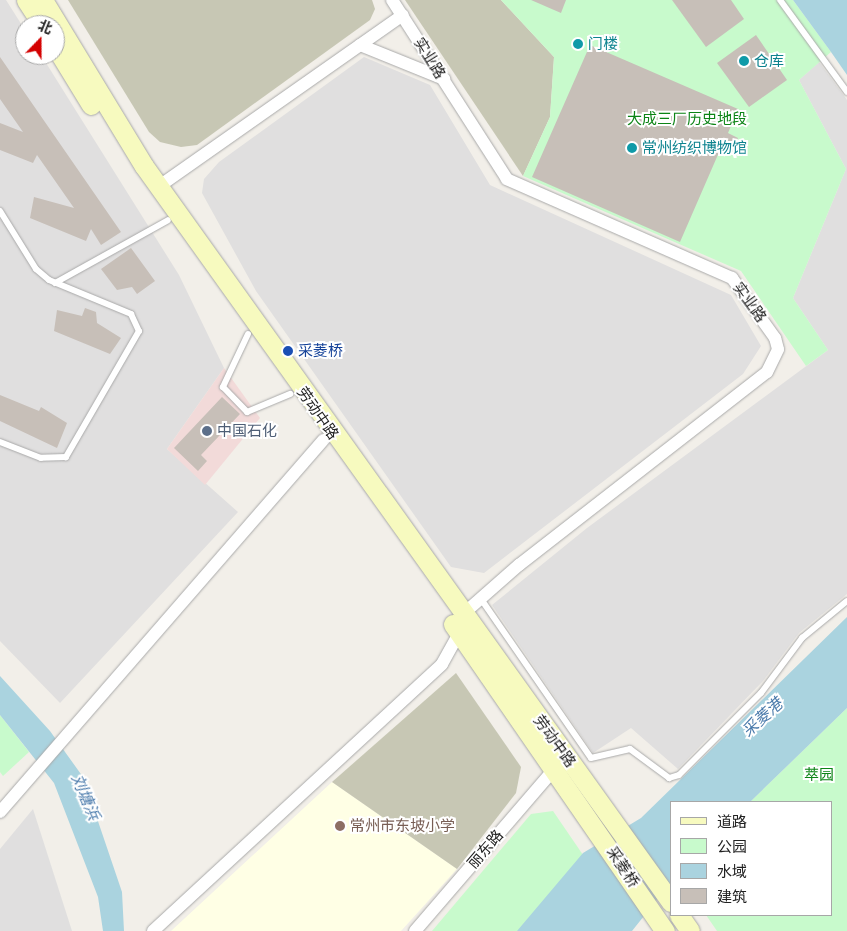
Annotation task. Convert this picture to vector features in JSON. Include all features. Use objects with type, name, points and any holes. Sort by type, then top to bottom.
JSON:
[{"type":"main road","points":[[26,0],[36,15]]},
{"type":"main road","name":"劳动中路","points":[[43,0],[158,187],[461,624],[555,768],[601,818]]},
{"type":"main road","name":"劳动中路","points":[[65,61],[168,220],[290,394],[461,624],[601,818]]},
{"type":"main road","name":"采菱桥","points":[[601,818],[670,902]]},
{"type":"main road","name":"采菱桥","points":[[601,818],[652,912],[665,931]]},
{"type":"main road","name":"采菱桥","points":[[680,916],[690,931]]},
{"type":"street","name":"实业路","points":[[392,0],[507,179],[732,278],[776,338],[778,349],[767,372],[481,599],[461,624]]},
{"type":"street","points":[[158,187],[403,15]]},
{"type":"street","points":[[360,45],[444,79]]},
{"type":"street","points":[[0,812],[323,440]]},
{"type":"street","points":[[153,931],[229,856],[401,704],[442,664],[461,624]]},
{"type":"street","name":"丽东路","points":[[415,931],[555,768]]},
{"type":"lane","points":[[780,0],[847,92]]},
{"type":"lane","points":[[0,211],[36,268],[55,283],[131,314],[139,331],[66,457],[41,458],[0,442]]},
{"type":"lane","points":[[55,283],[168,220]]},
{"type":"lane","points":[[248,334],[222,387],[247,412],[290,394]]},
{"type":"lane","points":[[481,599],[591,758],[630,749],[669,778],[679,775],[761,693],[802,638],[847,600]]},
{"type":"shaded area","points":[[0,0],[6,0],[16,15],[15,65],[47,65],[179,275],[224,368],[167,449],[238,512],[60,703],[0,641]]},
{"type":"shaded area","points":[[68,0],[372,0],[375,9],[370,20],[197,145],[181,147],[160,142],[149,132]]},
{"type":"shaded area","points":[[405,0],[501,0],[554,57],[550,117],[523,176]]},
{"type":"shaded area","points":[[364,57],[430,85],[490,185],[731,295],[761,346],[743,374],[484,573],[451,567],[256,291],[202,193],[204,179],[219,162]]},
{"type":"shaded area","points":[[819,62],[847,100],[847,594],[799,633],[763,681],[678,769],[631,728],[593,753],[492,605],[587,528],[828,350],[793,298],[846,169],[799,80]]},
{"type":"shaded area","points":[[224,368],[260,418],[205,485],[167,449]]},
{"type":"shaded area","points":[[456,673],[521,767],[516,793],[457,869],[332,782]]},
{"type":"shaded area","name":"常州市东坡小学","points":[[332,782],[457,869],[401,931],[171,931]]},
{"type":"shaded area","points":[[33,809],[72,931],[0,931],[0,849]]},
{"type":"green space","name":"大成三厂历史地段","points":[[501,0],[793,0],[831,52],[799,80],[846,169],[793,298],[828,350],[806,366],[741,271],[523,176],[550,117],[554,57]]},
{"type":"green space","name":"萃园","points":[[847,708],[847,931],[717,931],[707,916],[832,916],[832,801],[751,801]]},
{"type":"green space","points":[[0,715],[29,752],[3,776],[0,772]]},
{"type":"green space","points":[[553,811],[594,871],[541,931],[432,931],[531,814]]},
{"type":"water","points":[[793,0],[847,0],[847,75],[831,52]]},
{"type":"water","name":"采菱港","points":[[847,617],[847,708],[751,801],[670,801],[670,883],[632,931],[517,931],[583,853],[641,818]]},
{"type":"water","name":"刘塘浜","points":[[0,676],[50,731],[83,777],[122,892],[124,931],[103,931],[98,897],[54,783],[0,715]]},
{"type":"building","points":[[531,0],[566,0],[561,13]]},
{"type":"building","points":[[672,0],[731,0],[744,19],[706,47]]},
{"type":"building","points":[[756,35],[787,80],[749,107],[717,63]]},
{"type":"building","points":[[590,45],[738,109],[728,133],[738,138],[731,154],[720,150],[680,242],[532,177]]},
{"type":"building","points":[[0,57],[121,232],[101,245],[91,229],[86,241],[30,218],[34,197],[74,208],[37,155],[33,163],[0,150],[0,123],[23,132],[0,99]]},
{"type":"building","points":[[131,248],[155,281],[137,294],[132,287],[117,290],[101,269]]},
{"type":"building","points":[[85,308],[96,312],[97,323],[121,338],[110,354],[54,331],[57,310],[82,316]]},
{"type":"building","points":[[0,395],[39,411],[41,407],[67,423],[57,448],[0,421]]},
{"type":"building","name":"中国石化","points":[[222,397],[240,414],[201,455],[207,461],[198,471],[174,448]]},
{"type":"place","name":"门楼","points":[[578,44]]},
{"type":"place","name":"仓库","points":[[744,61]]},
{"type":"place","name":"常州纺织博物馆","points":[[632,148]]},
{"type":"place","name":"采菱桥","points":[[288,351]]},
{"type":"place","name":"中国石化","points":[[207,431]]},
{"type":"place","name":"常州市东坡小学","points":[[340,826]]}]
